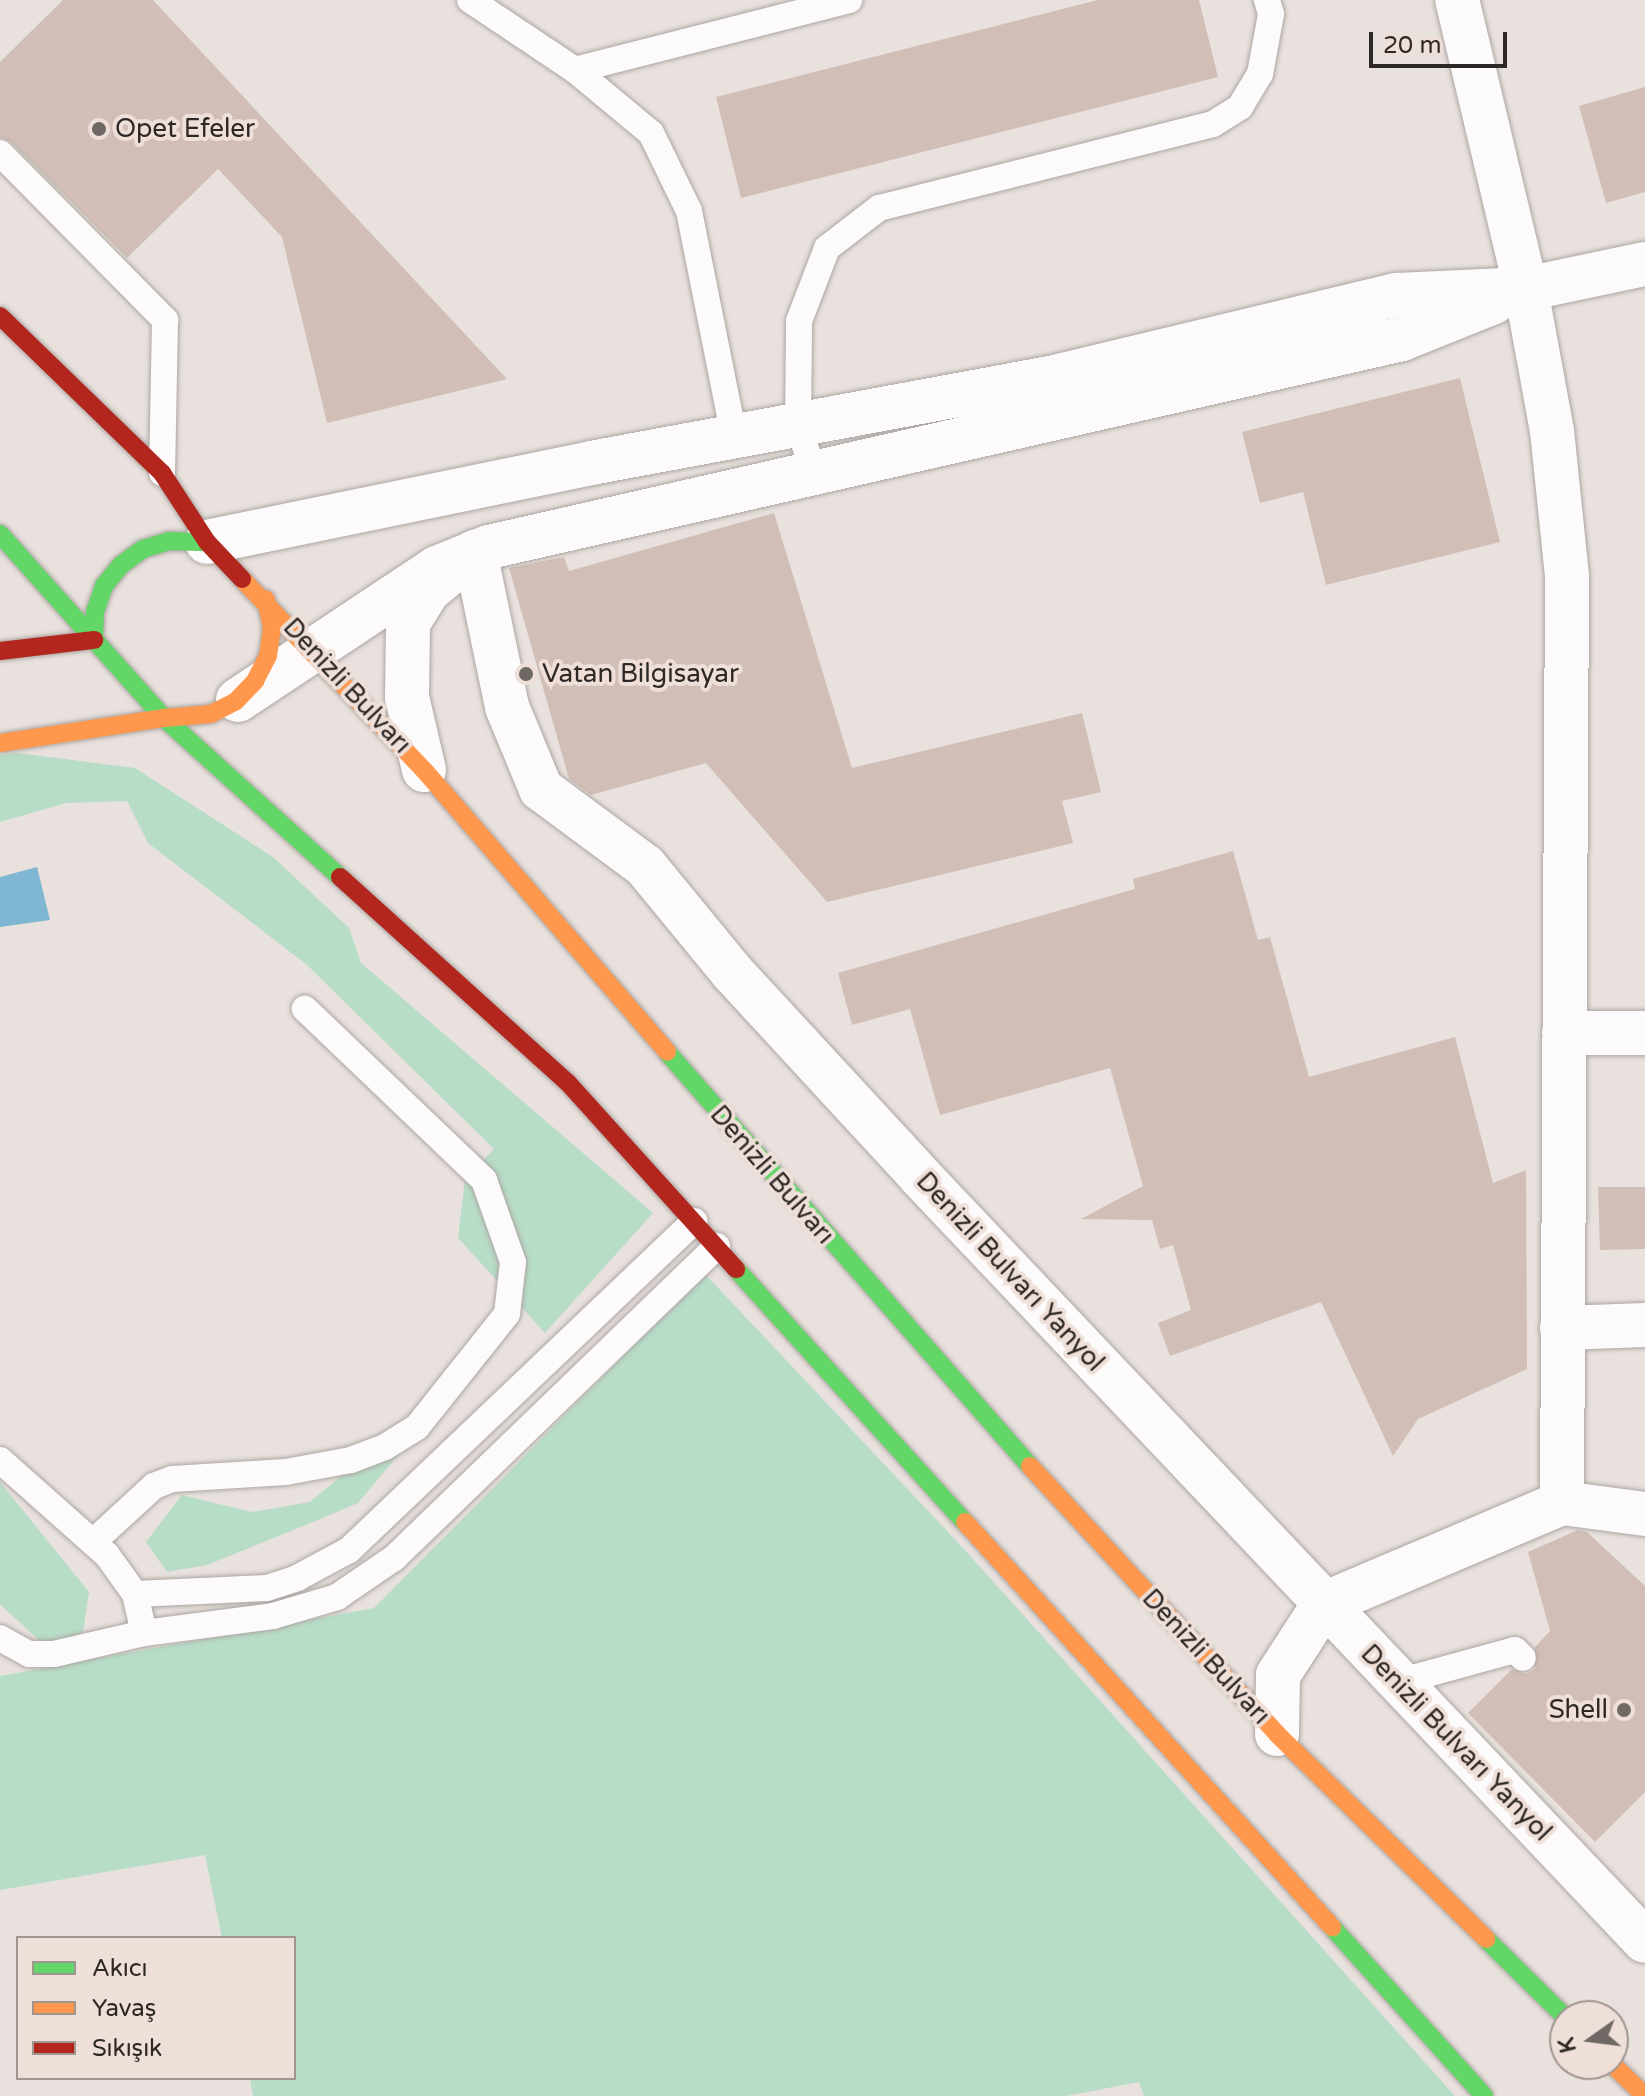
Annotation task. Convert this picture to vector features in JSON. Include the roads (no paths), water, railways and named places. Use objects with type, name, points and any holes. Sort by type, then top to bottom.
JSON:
[{"type":"main road","name":"Denizli Bulvarı","points":[[0,316],[162,473],[207,542],[266,600],[424,770],[939,1368],[1277,1734],[1549,2001]]},
{"type":"main road","points":[[0,534],[164,718],[568,1083],[1484,2096]]},
{"type":"main road","points":[[94,640],[95,612],[104,586],[121,565],[143,549],[169,541],[207,542]]},
{"type":"main road","points":[[0,743],[164,718],[211,714],[236,701],[268,656],[272,628],[266,600]]},
{"type":"main road","points":[[0,651],[94,640]]},
{"type":"main road","points":[[1628,2080],[1645,2096]]},
{"type":"street","points":[[1457,0],[1526,289],[1552,431],[1567,576],[1562,1503]]},
{"type":"street","points":[[207,542],[1059,376],[1397,295],[1526,289],[1645,264]]},
{"type":"street","points":[[236,701],[437,568],[475,552],[1402,339],[1526,289]]},
{"type":"street","points":[[424,770],[407,697],[408,623],[429,590],[475,552]]},
{"type":"street","name":"Denizli Bulvarı Yanyol","points":[[475,552],[507,707],[541,789],[645,866],[763,1006],[1645,1941]]},
{"type":"street","points":[[1564,1033],[1645,1033]]},
{"type":"street","points":[[1562,1328],[1645,1325]]},
{"type":"street","points":[[1277,1734],[1278,1675],[1324,1604],[1562,1503],[1645,1514]]},
{"type":"lane","points":[[470,0],[575,70],[651,133],[689,211],[734,437]]},
{"type":"lane","points":[[575,70],[849,0]]},
{"type":"lane","points":[[814,473],[798,425],[799,321],[827,248],[879,208],[1213,124],[1240,107],[1260,74],[1271,14],[1267,0]]},
{"type":"lane","points":[[0,153],[165,320],[162,473]]},
{"type":"lane","points":[[93,1542],[154,1486],[172,1479],[286,1472],[385,1447],[427,1417],[507,1314],[513,1262],[484,1180],[305,1009]]},
{"type":"lane","points":[[135,1594],[267,1588],[297,1578],[349,1550],[694,1221]]},
{"type":"lane","points":[[0,1666],[29,1654],[54,1654],[144,1633],[273,1616],[337,1597],[394,1558],[717,1246]]},
{"type":"lane","points":[[0,1460],[93,1542],[135,1594],[144,1633]]},
{"type":"lane","points":[[0,1638],[29,1654]]},
{"type":"lane","points":[[1398,1682],[1515,1650],[1523,1658]]},
{"type":"water","points":[[37,867],[50,920],[0,927],[0,877]]},
{"type":"place","name":"Opet Efeler","points":[[99,129]]},
{"type":"place","name":"Vatan Bilgisayar","points":[[526,674]]},
{"type":"place","name":"Shell","points":[[1624,1710]]}]
